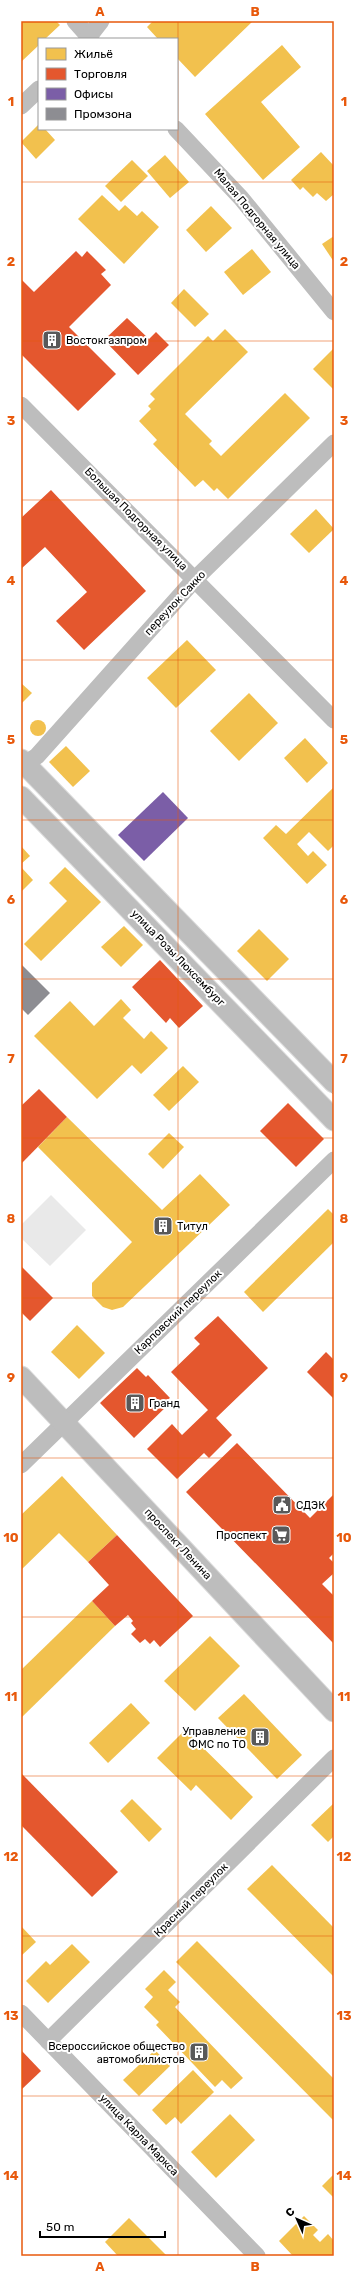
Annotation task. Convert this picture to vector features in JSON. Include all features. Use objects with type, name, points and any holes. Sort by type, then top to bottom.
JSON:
[{"type":"main road","points":[[22,764],[334,1082]]},
{"type":"main road","name":"улица Розы Люксембург","points":[[21,797],[334,1120]]},
{"type":"main road","name":"проспект Ленина","points":[[21,1377],[334,1711]]},
{"type":"street","points":[[75,21],[89,38],[101,21]]},
{"type":"street","points":[[21,106],[38,90]]},
{"type":"street","name":"Малая Подгорная улица","points":[[177,130],[241,198],[334,312]]},
{"type":"street","name":"Большая Подгорная улица","points":[[21,405],[334,720]]},
{"type":"street","name":"переулок Сакко","points":[[22,764],[37,756],[195,579],[334,444]]},
{"type":"street","name":"Карповский переулок","points":[[21,1465],[334,1160]]},
{"type":"street","name":"Красный переулок","points":[[48,2041],[334,1758]]},
{"type":"street","name":"улица Карла Маркса","points":[[21,2014],[257,2256]]},
{"type":"shaded area","points":[[51,1195],[86,1230],[50,1266],[21,1238],[21,1225]]},
{"type":"building: Жильё","points":[[21,21],[56,21],[60,25],[46,38],[38,38],[38,46],[21,62]]},
{"type":"building: Жильё","points":[[153,21],[253,21],[195,77],[178,59],[178,38],[157,38],[147,27]]},
{"type":"building: Жильё","points":[[282,45],[301,67],[261,102],[300,147],[263,180],[205,114]]},
{"type":"building: Жильё","points":[[38,125],[38,130],[46,130],[55,140],[36,159],[21,142]]},
{"type":"building: Жильё","points":[[321,152],[334,166],[334,194],[326,201],[317,193],[313,197],[303,187],[300,190],[291,180]]},
{"type":"building: Жильё","points":[[165,155],[189,182],[170,198],[147,171]]},
{"type":"building: Жильё","points":[[132,160],[148,176],[121,202],[105,186]]},
{"type":"building: Жильё","points":[[102,195],[119,211],[125,205],[137,216],[142,211],[159,227],[124,264],[78,219]]},
{"type":"building: Жильё","points":[[211,206],[232,228],[206,252],[186,230]]},
{"type":"building: Жильё","points":[[334,236],[334,262],[322,244]]},
{"type":"building: Жильё","points":[[252,249],[271,272],[243,295],[224,272]]},
{"type":"building: Жильё","points":[[184,289],[209,314],[195,327],[171,303]]},
{"type":"building: Жильё","points":[[225,329],[248,352],[185,414],[212,441],[209,444],[221,456],[285,393],[310,418],[228,499],[217,488],[214,491],[203,480],[195,487],[153,444],[157,440],[139,421],[151,409],[148,406],[155,399],[150,394],[208,336],[213,341]]},
{"type":"building: Жильё","points":[[334,348],[334,390],[313,369]]},
{"type":"building: Жильё","points":[[316,509],[334,529],[309,553],[290,534]]},
{"type":"building: Жильё","points":[[187,640],[216,670],[176,708],[147,678]]},
{"type":"building: Жильё","points":[[21,683],[32,693],[21,704]]},
{"type":"building: Жильё","points":[[249,693],[278,723],[239,761],[210,731]]},
{"type":"building: Жильё","points":[[35,720],[41,720],[46,725],[44,734],[41,736],[35,736],[30,731],[30,725]]},
{"type":"building: Жильё","points":[[305,738],[328,763],[307,783],[284,758]]},
{"type":"building: Жильё","points":[[66,746],[90,771],[73,787],[49,762]]},
{"type":"building: Жильё","points":[[334,787],[334,845],[328,851],[309,832],[297,844],[308,856],[313,851],[327,865],[307,884],[263,838],[276,825],[286,834]]},
{"type":"building: Жильё","points":[[21,846],[30,856],[21,864]]},
{"type":"building: Жильё","points":[[21,867],[33,880],[21,892]]},
{"type":"building: Жильё","points":[[65,867],[101,902],[41,961],[24,944],[67,901],[49,883]]},
{"type":"building: Жильё","points":[[124,926],[143,945],[121,967],[101,947]]},
{"type":"building: Жильё","points":[[259,929],[289,959],[267,981],[237,951]]},
{"type":"building: Жильё","points":[[121,999],[131,1010],[123,1018],[144,1039],[151,1031],[168,1048],[141,1074],[132,1065],[97,1099],[34,1036],[70,1001],[94,1026]]},
{"type":"building: Жильё","points":[[183,1066],[199,1082],[169,1111],[153,1095]]},
{"type":"building: Жильё","name":"Титул","points":[[67,1117],[162,1210],[200,1174],[230,1205],[123,1307],[112,1310],[103,1307],[92,1296],[92,1283],[132,1242],[38,1147]]},
{"type":"building: Жильё","points":[[169,1133],[184,1147],[163,1169],[148,1154]]},
{"type":"building: Жильё","points":[[328,1209],[334,1215],[334,1242],[263,1312],[244,1292]]},
{"type":"building: Жильё","points":[[77,1325],[105,1353],[79,1379],[51,1352]]},
{"type":"building: Жильё","points":[[62,1476],[117,1535],[88,1562],[59,1533],[21,1570],[21,1515]]},
{"type":"building: Жильё","points":[[92,1601],[115,1626],[21,1718],[21,1670]]},
{"type":"building: Жильё","points":[[210,1636],[240,1666],[195,1711],[164,1681]]},
{"type":"building: Жильё","name":"Управление ФМС по ТО","points":[[244,1694],[302,1755],[277,1779],[218,1718]]},
{"type":"building: Жильё","points":[[131,1703],[150,1723],[108,1763],[89,1743]]},
{"type":"building: Жильё","points":[[185,1730],[253,1797],[231,1820],[196,1785],[191,1791],[157,1758]]},
{"type":"building: Жильё","points":[[132,1799],[162,1829],[149,1842],[120,1811]]},
{"type":"building: Жильё","points":[[334,1803],[334,1836],[328,1842],[311,1825]]},
{"type":"building: Жильё","points":[[272,1865],[334,1928],[334,1977],[247,1889]]},
{"type":"building: Жильё","points":[[21,1926],[36,1942],[21,1956]]},
{"type":"building: Жильё","points":[[197,1941],[334,2079],[334,2121],[176,1962]]},
{"type":"building: Жильё","points":[[72,1944],[90,1962],[48,2003],[26,1981],[46,1961],[50,1965]]},
{"type":"building: Жильё","name":"Всероссийское общество автомобилистов","points":[[164,1970],[176,1982],[168,1990],[180,2002],[175,2007],[243,2078],[231,2089],[222,2080],[215,2087],[156,2025],[159,2022],[144,2007],[153,1997],[145,1989]]},
{"type":"building: Жильё","points":[[155,2050],[170,2066],[139,2096],[123,2080]]},
{"type":"building: Жильё","points":[[193,2070],[214,2092],[181,2124],[175,2117],[166,2125],[152,2110]]},
{"type":"building: Жильё","points":[[230,2114],[255,2140],[216,2178],[191,2152]]},
{"type":"building: Жильё","points":[[334,2174],[334,2198],[322,2186]]},
{"type":"building: Жильё","points":[[304,2216],[318,2230],[313,2235],[320,2242],[328,2234],[334,2241],[334,2253],[331,2256],[293,2256],[279,2241]]},
{"type":"building: Жильё","points":[[129,2218],[167,2256],[118,2256],[105,2242]]},
{"type":"building: Торговля","name":"Востокгазпром","points":[[76,251],[82,257],[87,251],[106,270],[101,274],[111,285],[69,327],[116,374],[78,411],[21,354],[21,279],[34,292]]},
{"type":"building: Торговля","points":[[127,318],[149,339],[156,332],[169,345],[138,375],[104,340]]},
{"type":"building: Торговля","points":[[51,490],[146,591],[84,650],[56,621],[87,592],[45,547],[21,569],[21,518]]},
{"type":"building: Торговля","points":[[160,960],[203,1006],[179,1028],[170,1018],[166,1023],[132,987]]},
{"type":"building: Торговля","points":[[39,1089],[67,1117],[21,1164],[21,1106]]},
{"type":"building: Торговля","points":[[288,1103],[324,1139],[296,1167],[260,1131]]},
{"type":"building: Торговля","points":[[21,1266],[53,1298],[30,1321],[21,1312]]},
{"type":"building: Торговля","points":[[218,1316],[268,1368],[216,1418],[232,1435],[209,1458],[204,1453],[177,1479],[147,1449],[172,1424],[182,1435],[208,1410],[171,1372],[200,1344],[194,1338]]},
{"type":"building: Торговля","points":[[326,1352],[334,1360],[334,1399],[307,1372]]},
{"type":"building: Торговля","name":"Гранд","points":[[137,1368],[146,1377],[148,1375],[170,1398],[167,1400],[170,1403],[134,1438],[100,1403]]},
{"type":"building: Торговля","name":"Проспект","points":[[237,1443],[310,1518],[334,1494],[334,1553],[329,1558],[334,1563],[334,1573],[322,1584],[334,1596],[334,1644],[186,1492]]},
{"type":"building: Торговля","points":[[117,1535],[193,1616],[160,1647],[154,1640],[150,1644],[145,1639],[140,1643],[131,1634],[136,1629],[131,1623],[133,1621],[128,1615],[115,1626],[92,1601],[109,1585],[88,1562]]},
{"type":"building: Торговля","points":[[21,1773],[118,1872],[92,1897],[21,1825]]},
{"type":"building: Торговля","points":[[21,2050],[41,2071],[21,2090]]},
{"type":"building: Офисы","points":[[163,792],[188,818],[144,861],[118,835]]},
{"type":"building: Промзона","points":[[21,964],[50,993],[28,1015],[21,1008]]},
{"type":"tram line","points":[[21,773],[334,1095]]},
{"type":"tram line","points":[[21,785],[334,1107]]},
{"type":"place","name":"Востокгазпром","points":[[52,340]]},
{"type":"place","name":"Титул","points":[[163,1226]]},
{"type":"place","name":"Гранд","points":[[135,1403]]},
{"type":"place","name":"СДЭК","points":[[282,1505]]},
{"type":"place","name":"Проспект","points":[[281,1535]]},
{"type":"place","name":"Управление ФМС по ТО","points":[[260,1737]]},
{"type":"place","name":"Всероссийское общество автомобилистов","points":[[199,2052]]}]
